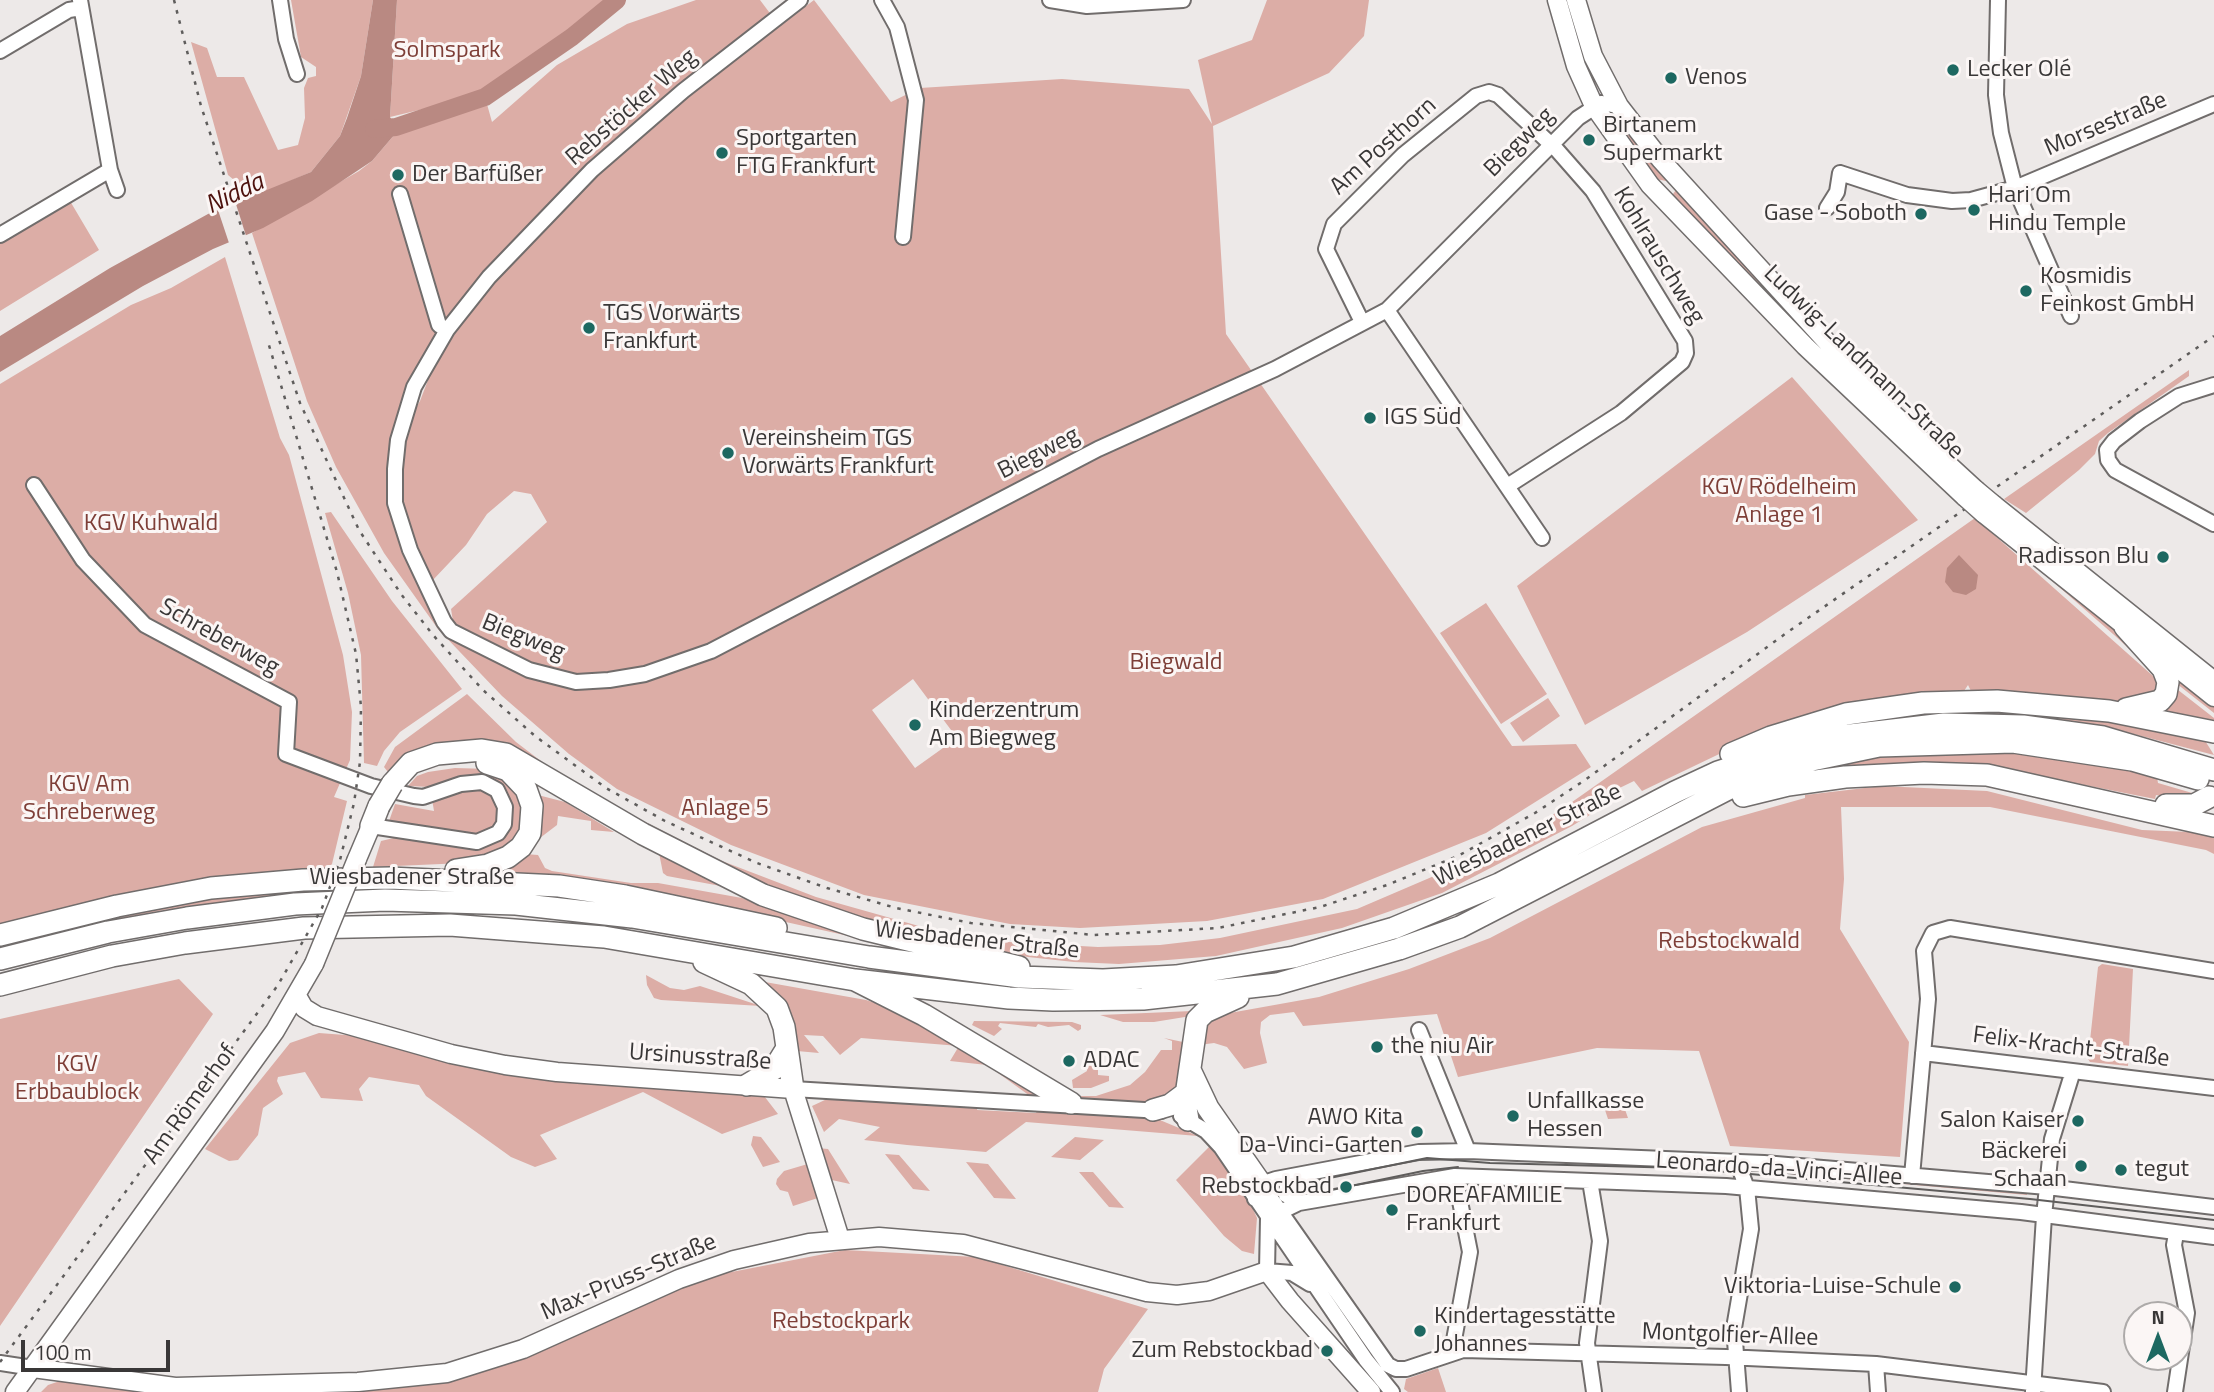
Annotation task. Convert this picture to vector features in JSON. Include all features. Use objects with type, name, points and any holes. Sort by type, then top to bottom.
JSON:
[{"type":"highway","points":[[2109,711],[2154,704],[2167,690],[2168,682],[2163,669],[2125,627]]},
{"type":"highway","points":[[1675,792],[1733,753],[1805,726],[1875,708],[1969,701],[2109,711],[2205,730],[2214,745]]},
{"type":"highway","name":"Wiesbadener Straße","points":[[0,959],[108,932],[187,918],[295,904],[386,900],[516,904],[619,915],[869,957],[990,974],[1069,979],[1139,978],[1229,969],[1294,957],[1394,928],[1499,884],[1718,772],[1808,743],[1881,730],[1944,724],[2066,731],[2145,747],[2206,779]]},
{"type":"highway","name":"Wiesbadener Straße","points":[[0,985],[112,956],[185,943],[304,928],[450,925],[537,930],[670,947],[855,980],[1053,1000],[1143,999],[1277,984],[1399,949],[1460,927],[1730,788],[1812,760],[1879,747],[2013,742],[2132,760],[2206,779]]},
{"type":"highway","points":[[371,826],[392,784],[411,763],[437,754],[482,750],[506,754],[643,834],[763,895],[863,929],[1069,979]]},
{"type":"highway","points":[[390,878],[480,867],[503,860],[524,844],[530,833],[533,812],[529,794],[522,783],[508,770],[495,764],[430,766],[411,772],[392,784]]},
{"type":"highway","points":[[1658,825],[1763,790],[1844,777],[1924,774],[1987,775],[2214,826]]},
{"type":"highway","points":[[2067,791],[2108,793],[2178,807],[2194,806],[2206,779]]},
{"type":"highway","points":[[0,934],[117,906],[211,888],[303,880],[488,880],[625,896],[771,927],[869,957]]},
{"type":"highway","points":[[670,947],[760,990],[777,1008],[806,1100]]},
{"type":"highway","points":[[855,980],[924,1015],[1071,1103]]},
{"type":"highway","points":[[1188,1119],[1188,1082],[1197,1020],[1205,1012],[1277,984]]},
{"type":"highway","points":[[747,1085],[774,1069],[786,1042]]},
{"type":"highway","points":[[1153,1110],[1170,1105],[1188,1082]]},
{"type":"highway","points":[[1188,1082],[1208,1108],[1258,1191]]},
{"type":"main road","name":"Ludwig-Landmann-Straße","points":[[1557,0],[1576,66],[1594,106],[1650,185],[1805,346],[2125,627],[2214,697]]},
{"type":"main road","name":"Ludwig-Landmann-Straße","points":[[1576,0],[1592,56],[1619,106],[1676,178],[1889,410],[1971,494]]},
{"type":"main road","points":[[1650,185],[1670,189],[1675,187],[1676,178]]},
{"type":"main road","name":"Ludwig-Landmann-Straße","points":[[1988,509],[2214,681]]},
{"type":"main road","name":"Am Römerhof","points":[[15,1392],[275,1031],[314,964],[371,826]]},
{"type":"main road","name":"Ursinusstraße","points":[[297,996],[327,1018],[451,1054],[557,1072],[747,1085],[806,1100]]},
{"type":"main road","points":[[275,1031],[327,1018]]},
{"type":"main road","points":[[806,1100],[840,1239]]},
{"type":"main road","name":"Max-Pruss-Straße","points":[[33,1368],[175,1387],[358,1382],[447,1373],[523,1349],[679,1279],[734,1260],[840,1239],[879,1237],[963,1244],[1135,1290],[1177,1295],[1209,1291],[1267,1271]]},
{"type":"main road","points":[[1267,1271],[1290,1301],[1371,1392]]},
{"type":"street","points":[[280,0],[286,38],[297,74]]},
{"type":"street","name":"Rebstöcker Weg","points":[[433,602],[410,550],[395,503],[395,469],[398,440],[414,387],[447,330],[489,277],[592,170],[683,91],[800,0]]},
{"type":"street","points":[[882,0],[897,27],[916,100],[903,237]]},
{"type":"street","points":[[1050,0],[1087,6],[1095,2],[1183,0]]},
{"type":"street","points":[[1998,0],[1996,95],[2001,133],[2015,188],[2071,316]]},
{"type":"street","points":[[0,51],[81,4],[110,170],[117,190]]},
{"type":"street","name":"Am Posthorn","points":[[1363,322],[1326,249],[1328,236],[1334,223],[1404,155],[1476,96],[1489,92],[1498,95],[1550,144]]},
{"type":"street","points":[[1594,106],[1601,103],[1619,106]]},
{"type":"street","name":"Morsestraße","points":[[1827,208],[1837,192],[1840,173],[1907,195],[1952,201],[1971,200],[2015,188],[2214,104]]},
{"type":"street","name":"Biegweg","points":[[433,602],[443,622],[463,639],[482,644],[508,660],[551,678],[576,682],[645,674],[711,651],[1087,455],[1275,369],[1387,310],[1550,144],[1594,106]]},
{"type":"street","name":"Kohlrauschweg","points":[[1508,485],[1621,412],[1682,362],[1686,353],[1685,341],[1593,191],[1550,144]]},
{"type":"street","points":[[0,235],[110,170]]},
{"type":"street","points":[[400,194],[439,325],[447,330]]},
{"type":"street","points":[[1387,310],[1542,538]]},
{"type":"street","points":[[2214,385],[2179,396],[2131,428],[2107,450],[2108,460],[2115,470],[2214,524]]},
{"type":"street","name":"Schreberweg","points":[[34,485],[83,560],[145,625],[289,702],[286,754],[371,786],[414,796],[424,797],[461,784],[482,782],[497,790],[506,807],[504,824],[498,833],[477,842],[371,826]]},
{"type":"street","points":[[1912,1176],[1928,999],[1924,951],[1926,942],[1940,930],[1950,928],[2214,971]]},
{"type":"street","points":[[1419,1030],[1468,1151]]},
{"type":"street","name":"Felix-Kracht-Straße","points":[[1923,1054],[2214,1087]]},
{"type":"street","points":[[2033,1387],[2044,1216],[2054,1130],[2073,1071]]},
{"type":"street","name":"Ursinusstraße","points":[[806,1100],[1071,1103]]},
{"type":"street","points":[[1071,1103],[1153,1110],[1188,1119]]},
{"type":"street","name":"Montgolfier-Allee","points":[[1188,1119],[1206,1131],[1258,1191],[1391,1368],[1406,1369],[1452,1351],[1735,1357],[1876,1364],[2033,1387],[2103,1392]]},
{"type":"street","name":"Leonardo-da-Vinci-Allee","points":[[1258,1191],[1294,1177],[1419,1153],[1468,1151],[1737,1162],[2047,1187],[2214,1208]]},
{"type":"street","points":[[1737,1162],[1747,1188],[1750,1239],[1734,1328],[1739,1392]]},
{"type":"street","points":[[1452,1351],[1470,1252],[1455,1176]]},
{"type":"street","name":"Leonardo-da-Vinci-Allee","points":[[1274,1214],[1299,1203],[1455,1176],[1747,1188],[2044,1216],[2214,1237]]},
{"type":"street","points":[[1294,1177],[1287,1185],[1286,1195],[1299,1203]]},
{"type":"street","points":[[1590,1181],[1600,1241],[1587,1354],[1594,1392]]},
{"type":"street","points":[[1274,1214],[1267,1271],[1292,1273],[1317,1290]]},
{"type":"street","points":[[1274,1214],[1317,1290],[1392,1392]]},
{"type":"street","points":[[2175,1392],[2187,1312],[2174,1245],[2176,1234]]},
{"type":"street","points":[[0,1363],[33,1368]]},
{"type":"street","points":[[1876,1364],[1878,1392]]},
{"type":"green space","points":[[291,0],[373,0],[361,76],[340,136],[311,172],[240,203],[234,180],[228,175],[191,42],[207,48],[217,77],[244,77],[278,150],[298,145],[305,118],[304,88],[308,78],[316,76],[316,67],[301,57]]},
{"type":"green space","name":"Solmspark","points":[[397,0],[605,0],[490,93],[390,117]]},
{"type":"green space","points":[[696,0],[760,0],[772,16],[617,138],[484,274],[446,323],[401,419],[391,460],[396,512],[416,580],[438,623],[456,640],[451,609],[547,522],[531,494],[514,491],[487,514],[466,545],[432,581],[406,518],[398,464],[407,423],[420,401],[441,346],[497,273],[639,134],[814,0],[891,102],[920,88],[1062,79],[1189,89],[1212,124],[1198,60],[1252,40],[1267,0],[1369,0],[1364,36],[1329,73],[1213,126],[1226,334],[1512,746],[1576,744],[1591,767],[1486,833],[1323,899],[1207,921],[1080,928],[1010,924],[864,895],[731,845],[617,789],[569,754],[502,696],[438,629],[384,553],[336,467],[307,401],[252,233],[359,171],[372,161],[395,134],[485,97],[492,122],[557,65],[627,24]],"holes":[[[913,679],[957,738],[915,768],[872,710]]]},
{"type":"green space","points":[[1609,107],[1640,149],[1668,178],[1666,181],[1656,179],[1606,109]]},
{"type":"green space","points":[[1679,186],[1790,313],[1786,317],[1668,194],[1673,194]]},
{"type":"green space","points":[[70,201],[99,250],[0,311],[0,243]]},
{"type":"green space","name":"KGV Kuhwald","points":[[225,257],[280,438],[289,455],[343,655],[352,712],[350,760],[334,797],[347,801],[332,864],[327,869],[214,880],[135,892],[0,924],[0,384],[131,305],[171,288]]},
{"type":"green space","points":[[2189,370],[2189,376],[2108,433],[2099,441],[2095,454],[2079,470],[2026,513],[2004,499]]},
{"type":"green space","name":"KGV Rödelheim Anlage 1","points":[[1792,377],[1918,520],[1747,632],[1585,725],[1517,586]]},
{"type":"green space","points":[[331,512],[392,601],[462,689],[400,732],[384,751],[377,766],[364,763],[361,655],[348,593],[325,513]]},
{"type":"green space","points":[[1975,518],[2153,676],[2160,685],[2149,699],[2100,703],[1971,691],[1968,685],[1962,694],[1761,734],[1642,791],[1634,781],[1601,797],[1592,803],[1593,813],[1572,826],[1442,893],[1342,928],[1216,956],[1119,964],[1074,962],[1028,957],[876,928],[711,864],[518,753],[415,753],[388,772],[384,767],[395,747],[467,694],[516,742],[550,768],[604,801],[722,861],[816,897],[933,930],[1009,942],[1098,947],[1160,945],[1220,938],[1357,909],[1497,849],[1565,807]]},
{"type":"green space","points":[[1988,525],[2129,639],[2147,665],[2113,634]]},
{"type":"green space","points":[[1486,603],[1547,694],[1501,724],[1440,633]]},
{"type":"green space","points":[[2172,675],[2214,705],[2214,713],[2172,680]]},
{"type":"green space","points":[[2173,686],[2214,718],[2214,727],[2154,708]]},
{"type":"green space","points":[[1548,698],[1560,716],[1523,742],[1510,723]]},
{"type":"green space","points":[[1997,709],[2110,718],[2204,739],[2214,755],[2107,727],[2038,717],[1986,714],[1919,716],[1833,728],[1888,713]]},
{"type":"green space","points":[[1981,750],[2117,766],[2157,777],[2158,783],[2199,795],[2180,800],[2156,795],[2155,799],[1994,767],[1776,781],[1878,757]]},
{"type":"green space","points":[[455,768],[490,769],[509,777],[528,812],[514,847],[464,863],[373,867],[381,841],[398,837],[388,824],[395,804],[434,811],[430,787],[408,786],[417,776]]},
{"type":"green space","name":"Rebstockwald","points":[[1882,786],[1987,791],[2142,830],[2214,833],[2214,854],[2206,850],[1990,807],[1841,807],[1844,879],[1840,929],[1909,1042],[1900,1157],[1730,1146],[1699,1051],[1597,1048],[1458,1077],[1437,1014],[1303,1026],[1294,1012],[1270,1015],[1261,1022],[1260,1033],[1267,1063],[1244,1069],[1227,1047],[1214,1043],[1199,1045],[1200,1029],[1213,1016],[1319,997],[1409,969],[1490,938],[1702,827],[1805,798],[1805,795]]},
{"type":"green space","points":[[534,794],[565,802],[614,832],[591,830],[591,821],[558,816],[557,825],[536,841]]},
{"type":"green space","points":[[659,853],[726,887],[667,876],[663,873]]},
{"type":"green space","points":[[525,854],[538,855],[545,868],[552,871],[631,883],[658,883],[742,898],[889,945],[723,908],[471,873]]},
{"type":"green space","points":[[321,888],[319,892],[164,910],[47,935],[45,931],[202,900]]},
{"type":"green space","points":[[2102,964],[2133,969],[2128,1066],[2090,1062],[2088,1059],[2098,967]]},
{"type":"green space","points":[[646,975],[670,988],[684,990],[700,986],[761,1006],[661,1000],[654,998],[647,985]]},
{"type":"green space","name":"KGV Erbbaublock","points":[[179,979],[213,1014],[0,1326],[0,1019]]},
{"type":"green space","points":[[765,982],[866,1000],[906,1013],[1049,1098],[1030,1096],[987,1065],[950,1061],[959,1046],[861,1038],[840,1055],[823,1036],[804,1035],[819,1053],[797,1051],[776,994]]},
{"type":"green space","points":[[1192,1011],[1191,1016],[1154,1022],[1123,1022],[1100,1015]]},
{"type":"green space","points":[[948,1019],[1077,1096],[1096,1096],[1130,1085],[1145,1072],[1161,1050],[1172,1050],[1172,1041],[1164,1038],[1183,1042],[1184,1063],[1177,1089],[1150,1104],[1083,1100],[1066,1096]]},
{"type":"green space","points":[[974,1021],[1072,1022],[1081,1025],[1081,1029],[1078,1031],[1069,1025],[1048,1027],[1038,1024],[1036,1027],[1000,1023],[998,1026],[1002,1029],[994,1036],[972,1025]]},
{"type":"green space","points":[[319,1033],[371,1037],[457,1061],[761,1092],[778,1114],[722,1134],[643,1092],[540,1135],[557,1159],[535,1167],[511,1157],[426,1096],[419,1085],[369,1077],[359,1089],[363,1101],[321,1098],[305,1072],[278,1077],[283,1094],[263,1108],[258,1135],[238,1160],[229,1161],[205,1149],[290,1043]]},
{"type":"green space","points":[[1086,1064],[1098,1064],[1098,1075],[1109,1076],[1109,1081],[1091,1088],[1073,1088],[1072,1080],[1087,1071]]},
{"type":"green space","points":[[842,1096],[978,1105],[977,1110],[1036,1113],[1038,1109],[1148,1115],[1198,1136],[1026,1122],[986,1152],[907,1145],[864,1140],[880,1127],[839,1119],[824,1132],[812,1106]]},
{"type":"green space","points":[[1602,1101],[1622,1101],[1628,1118],[1608,1119]]},
{"type":"green space","points":[[753,1136],[761,1137],[780,1162],[763,1167],[751,1145]]},
{"type":"green space","points":[[1075,1137],[1104,1140],[1080,1160],[1051,1157]]},
{"type":"green space","points":[[1211,1145],[1246,1194],[1257,1218],[1254,1254],[1242,1251],[1224,1236],[1176,1180]]},
{"type":"green space","points":[[817,1148],[828,1149],[850,1184],[827,1179]]},
{"type":"green space","points":[[885,1154],[899,1155],[930,1191],[913,1189]]},
{"type":"green space","points":[[966,1162],[988,1164],[1016,1199],[994,1198]]},
{"type":"green space","points":[[811,1163],[821,1197],[793,1206],[788,1192],[780,1190],[776,1184],[777,1179],[784,1171]]},
{"type":"green space","points":[[1768,1168],[2027,1191],[2027,1195],[1767,1172]]},
{"type":"green space","points":[[1458,1169],[1696,1177],[1737,1180],[1738,1184],[1432,1172]]},
{"type":"green space","points":[[1079,1172],[1093,1172],[1124,1208],[1109,1207]]},
{"type":"green space","points":[[1767,1182],[2026,1205],[2025,1209],[1767,1186]]},
{"type":"green space","name":"Rebstockpark","points":[[845,1250],[976,1257],[1148,1309],[1104,1369],[1098,1392],[183,1392],[446,1379],[680,1282]]},
{"type":"green space","points":[[1438,1368],[1446,1392],[1408,1392],[1404,1389],[1406,1379]]},
{"type":"green space","points":[[63,1380],[173,1392],[41,1392],[48,1385]]},
{"type":"shaded area","points":[[373,0],[397,0],[390,117],[396,127],[395,134],[372,161],[312,201],[263,228],[213,249],[143,286],[0,372],[0,336],[110,268],[208,214],[311,172],[340,136],[347,118],[361,76]]},
{"type":"shaded area","points":[[1959,555],[1978,575],[1976,589],[1966,595],[1953,592],[1945,582],[1947,568]]},
{"type":"pier","points":[[235,201],[247,239],[230,246],[217,207]]},
{"type":"waterway","points":[[374,129],[396,127],[485,97],[572,37],[617,0]]},
{"type":"tram line","points":[[1315,1181],[1427,1158],[1490,1163],[1683,1168],[2030,1199],[2214,1220]]},
{"type":"tram line","points":[[1317,1193],[1423,1171],[1458,1167]]},
{"type":"railway","points":[[174,0],[201,106],[300,403],[359,530],[401,594],[433,635],[483,690],[535,736],[606,788],[665,821],[757,863],[827,888],[896,908],[971,923],[1094,935],[1218,928],[1320,907],[1387,885],[1458,856],[1535,813],[1585,780],[1785,634],[2214,336]]},
{"type":"railway","points":[[0,1362],[278,985],[322,908],[340,860],[354,803],[360,762],[361,707],[356,654],[337,572],[268,342]]},
{"type":"place","name":"Lecker Olé","points":[[1953,70]]},
{"type":"place","name":"Venos","points":[[1671,78]]},
{"type":"place","name":"Birtanem Supermarkt","points":[[1589,140]]},
{"type":"place","name":"Sportgarten FTG Frankfurt","points":[[722,153]]},
{"type":"place","name":"Der Barfüßer","points":[[398,175]]},
{"type":"place","name":"Hari Om Hindu Temple","points":[[1974,210]]},
{"type":"place","name":"Gase - Soboth","points":[[1921,214]]},
{"type":"place","name":"Kosmidis Feinkost GmbH","points":[[2026,291]]},
{"type":"place","name":"TGS Vorwärts Frankfurt","points":[[589,328]]},
{"type":"place","name":"IGS Süd","points":[[1370,418]]},
{"type":"place","name":"Vereinsheim TGS Vorwärts Frankfurt","points":[[728,453]]},
{"type":"place","name":"Radisson Blu","points":[[2163,557]]},
{"type":"place","name":"Kinderzentrum Am Biegweg","points":[[915,725]]},
{"type":"place","name":"the niu Air","points":[[1377,1047]]},
{"type":"place","name":"ADAC","points":[[1069,1061]]},
{"type":"place","name":"Unfallkasse Hessen","points":[[1513,1116]]},
{"type":"place","name":"Salon Kaiser","points":[[2078,1121]]},
{"type":"place","name":"AWO Kita Da-Vinci-Garten","points":[[1417,1132]]},
{"type":"place","name":"Bäckerei Schaan","points":[[2081,1166]]},
{"type":"place","name":"tegut","points":[[2121,1170]]},
{"type":"place","name":"Rebstockbad","points":[[1346,1187]]},
{"type":"place","name":"DOREAFAMILIE Frankfurt","points":[[1392,1210]]},
{"type":"place","name":"Viktoria-Luise-Schule","points":[[1955,1287]]},
{"type":"place","name":"Kindertagesstätte Johannes","points":[[1420,1331]]},
{"type":"place","name":"Zum Rebstockbad","points":[[1327,1351]]},
{"type":"water label","name":"Nidda","points":[[235,195]]},
{"type":"park label","name":"Biegwald","points":[[1176,663]]},
{"type":"park label","name":"KGV Am Schreberweg","points":[[89,799]]},
{"type":"park label","name":"Anlage 5","points":[[725,809]]}]
